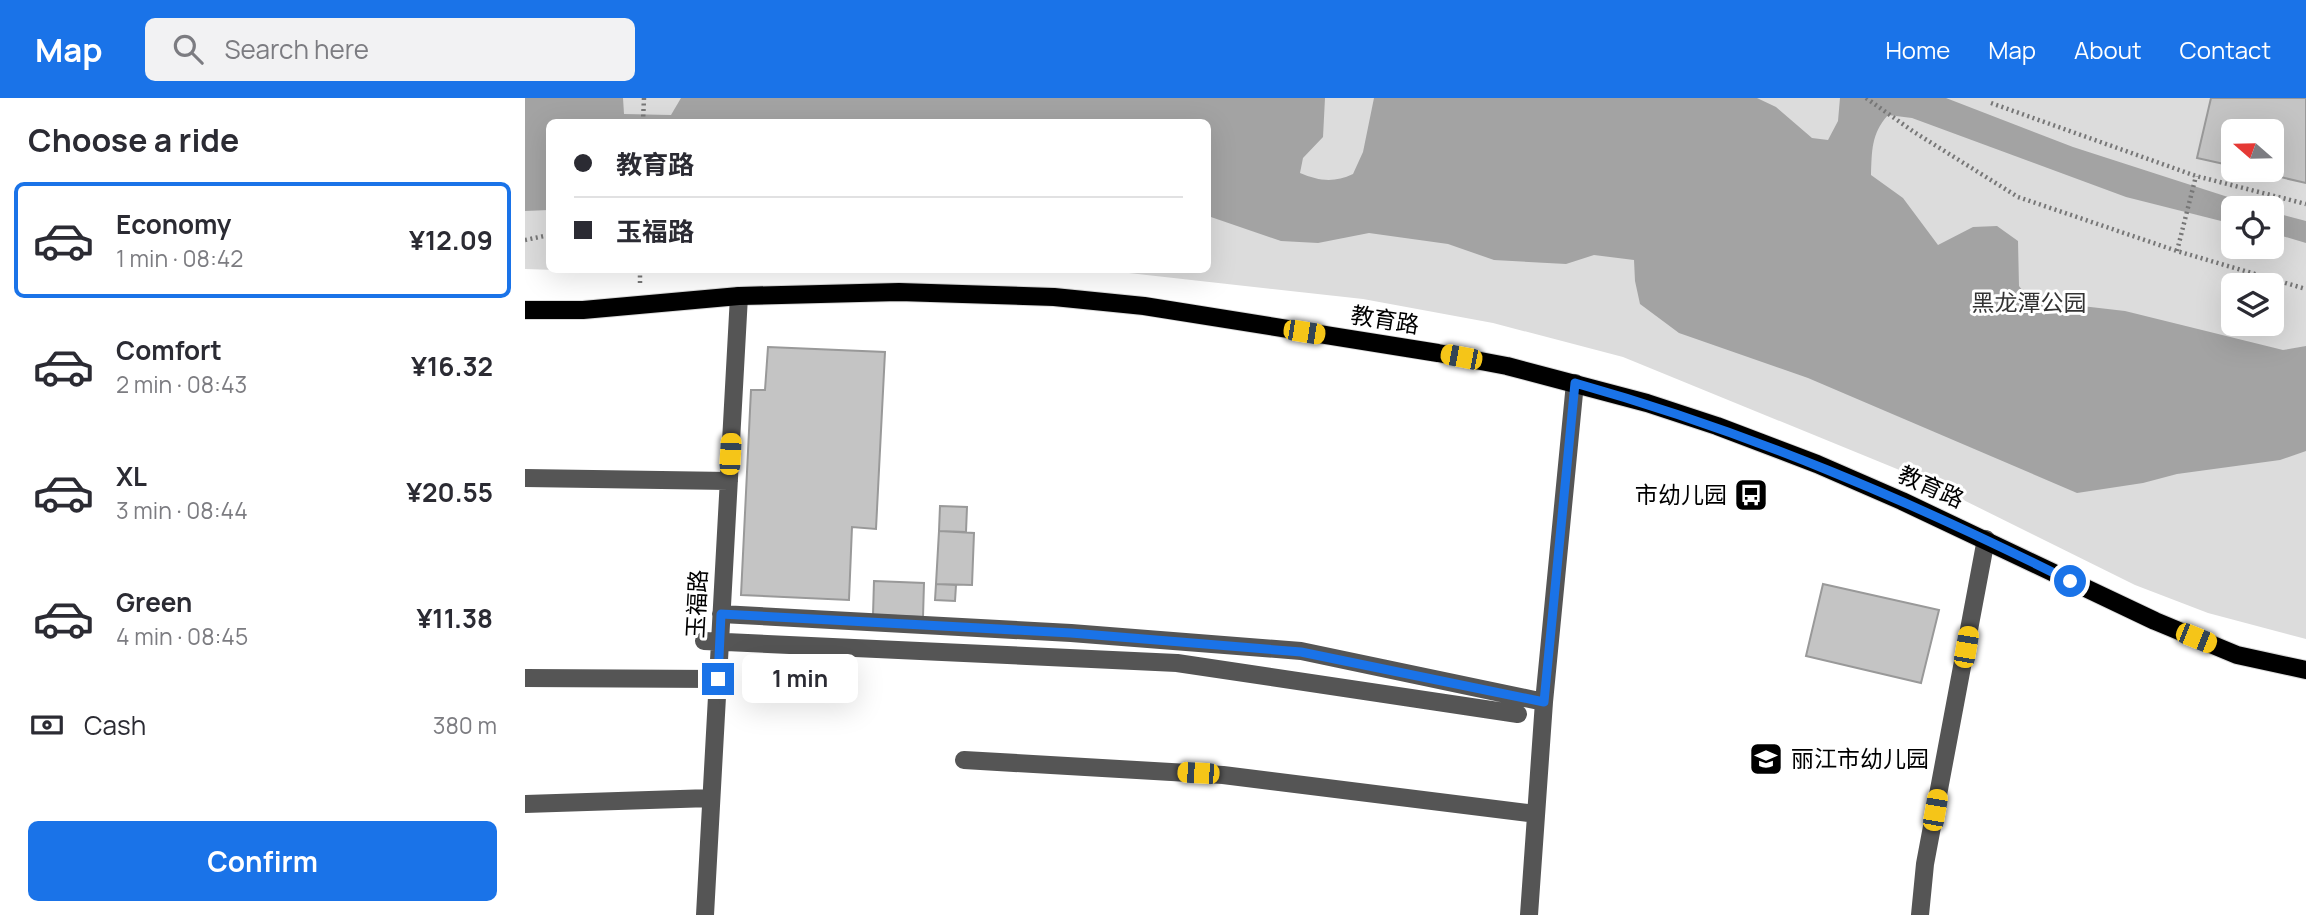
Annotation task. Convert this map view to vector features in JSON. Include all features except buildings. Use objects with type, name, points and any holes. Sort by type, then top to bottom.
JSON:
[{"type":"main road","name":"教育路","points":[[525,310],[583,310],[739,296],[977,293],[1145,306],[1438,353],[1575,383],[1717,426],[1817,464],[1986,539],[2155,621],[2237,655],[2306,670]]},
{"type":"street","name":"玉福路","points":[[705,915],[739,296]]},
{"type":"street","points":[[1529,915],[1544,702],[1575,383]]},
{"type":"street","points":[[525,478],[729,481]]},
{"type":"street","points":[[1920,915],[1925,864],[1986,539]]},
{"type":"street","points":[[721,614],[1057,632],[1301,652],[1544,702]]},
{"type":"street","points":[[704,641],[1177,663],[1518,714]]},
{"type":"street","points":[[525,678],[718,679]]},
{"type":"street","points":[[964,760],[1223,775],[1536,814]]},
{"type":"street","points":[[525,804],[711,798]]},
{"type":"path","points":[[643,119],[644,98]]},
{"type":"path","points":[[1866,98],[1914,132],[2018,197],[2177,251],[2306,289]]},
{"type":"path","points":[[1991,103],[2196,176],[2306,204]]},
{"type":"path","points":[[2177,251],[2196,176]]},
{"type":"path","points":[[525,240],[546,236]]},
{"type":"green space","name":"黑龙潭公园","points":[[525,98],[2306,98],[2306,639],[2208,613],[2135,585],[1919,478],[1623,357],[1493,323],[1363,299],[1129,273],[1211,273],[1211,119],[546,119],[546,270],[525,269]]},
{"type":"shaded area","points":[[525,98],[623,98],[624,114],[671,115],[681,98],[1325,98],[1323,137],[1303,158],[1300,173],[1327,180],[1353,174],[1363,152],[1374,98],[1757,98],[1776,107],[1812,138],[1828,140],[1838,121],[1840,98],[1946,98],[2073,147],[2225,196],[2221,196],[2221,221],[2126,197],[1912,118],[1888,115],[1878,129],[1872,150],[1871,175],[1903,198],[1938,245],[1973,227],[1997,226],[2018,241],[2019,286],[2030,300],[2125,311],[2283,350],[2306,346],[2306,451],[2280,460],[2177,474],[2143,483],[2077,493],[1808,378],[1679,333],[1640,304],[1634,260],[1594,255],[1566,264],[1494,260],[1448,244],[1369,233],[1318,243],[1281,241],[1211,217],[1211,119],[546,119],[546,210],[525,211]]},
{"type":"shaded area","points":[[2284,215],[2306,221],[2306,243],[2284,237]]},
{"type":"place","name":"市幼儿园","points":[[1751,495]]},
{"type":"place","name":"丽江市幼儿园","points":[[1766,759]]},
{"type":"route","points":[[718,679],[721,614],[1071,633],[1301,652],[1544,702],[1575,383],[1717,426],[1817,464],[1986,539],[2070,581]]}]
